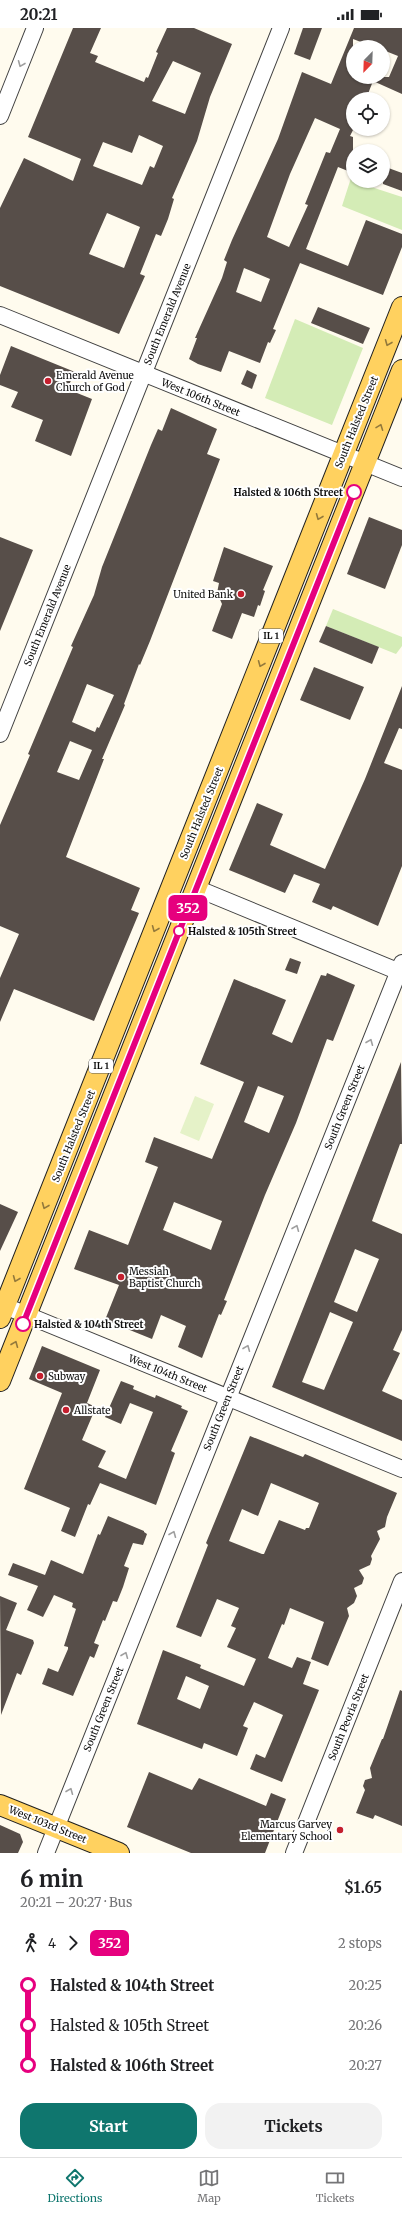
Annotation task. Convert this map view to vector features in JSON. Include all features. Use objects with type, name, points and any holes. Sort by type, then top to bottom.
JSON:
[{"type":"main road","name":"South Halsted Street","points":[[2,1310],[175,880],[402,307]]},
{"type":"main road","name":"IL 1","points":[[0,1382],[402,370]]},
{"type":"main road","points":[[175,880],[196,888]]},
{"type":"main road","name":"West 103rd Street","points":[[0,1805],[119,1853]]},
{"type":"street","points":[[0,116],[35,28]]},
{"type":"street","name":"South Emerald Avenue","points":[[0,734],[281,28]]},
{"type":"street","name":"West 106th Street","points":[[0,315],[402,478]]},
{"type":"street","points":[[196,888],[401,969]]},
{"type":"street","name":"South Green Street","points":[[46,1853],[401,969]]},
{"type":"street","name":"West 104th Street","points":[[2,1310],[26,1315],[402,1469]]},
{"type":"street","name":"South Peoria Street","points":[[294,1853],[402,1581]]},
{"type":"green space","points":[[348,188],[374,188],[402,197],[402,230],[342,206]]},
{"type":"green space","points":[[295,319],[363,348],[332,425],[265,398]]},
{"type":"green space","points":[[333,609],[402,637],[402,646],[396,654],[326,626]]},
{"type":"green space","points":[[195,1096],[214,1104],[199,1141],[180,1133]]},
{"type":"building","points":[[73,28],[101,28],[90,53],[98,56],[95,62],[144,82],[146,77],[148,78],[158,53],[156,52],[167,28],[194,28],[232,44],[210,97],[197,141],[172,198],[174,199],[168,219],[161,236],[156,234],[140,274],[145,276],[119,334],[0,286],[0,208],[24,158],[73,181],[81,159],[28,137]],"holes":[[[173,61],[201,73],[185,114],[152,101]],[[139,135],[163,146],[154,168],[150,166],[142,185],[93,166],[103,142],[132,153]],[[107,213],[140,227],[124,268],[89,254]]]},
{"type":"building","points":[[303,28],[322,28],[310,60],[294,54]]},
{"type":"building","points":[[354,28],[402,28],[402,94],[380,84],[390,84],[390,75],[398,56],[390,53],[390,40],[349,40]]},
{"type":"building","points":[[346,47],[346,84],[372,84],[369,92],[346,92],[346,136],[353,137],[353,144],[346,144],[346,170],[338,167],[306,249],[348,266],[366,220],[402,234],[402,247],[383,295],[300,263],[273,329],[276,330],[270,343],[268,342],[260,363],[229,351],[221,372],[198,364],[189,359],[197,338],[195,338],[222,278],[227,262],[224,260],[278,139],[302,72],[331,84]],"holes":[[[315,118],[340,129],[330,153],[326,152],[305,204],[308,205],[289,247],[267,237],[290,174]],[[244,268],[270,279],[261,302],[236,292]]]},
{"type":"building","points":[[390,169],[402,173],[402,191],[390,187]]},
{"type":"building","points":[[318,307],[370,328],[363,344],[311,323]]},
{"type":"building","points":[[11,346],[75,372],[67,389],[92,399],[71,456],[35,441],[43,420],[11,407],[18,392],[0,385],[0,375]]},
{"type":"building","points":[[247,370],[257,375],[252,389],[241,384]]},
{"type":"building","points":[[171,408],[217,429],[207,454],[220,459],[150,641],[140,665],[139,664],[124,704],[125,705],[102,759],[104,759],[66,857],[140,888],[131,910],[139,913],[94,1021],[14,989],[0,1022],[0,978],[19,934],[0,926],[0,825],[73,647],[71,646],[94,595],[102,567],[151,445],[158,429],[162,431]],"holes":[[[87,684],[114,695],[99,728],[97,727],[95,732],[72,722]],[[70,741],[92,750],[79,780],[57,772]]]},
{"type":"building","points":[[369,517],[402,530],[402,545],[385,589],[347,574]]},
{"type":"building","points":[[0,537],[33,550],[0,631]]},
{"type":"building","name":"United Bank","points":[[224,547],[273,566],[263,590],[265,591],[260,606],[258,605],[254,617],[242,613],[232,639],[212,631],[222,604],[217,593],[219,583],[213,581]]},
{"type":"building","points":[[326,626],[379,647],[372,664],[319,642]]},
{"type":"building","points":[[314,667],[364,687],[350,720],[300,700]]},
{"type":"building","points":[[402,686],[402,729],[399,728],[384,763],[402,770],[402,866],[378,926],[333,906],[331,910],[312,902],[320,884],[294,874],[285,893],[229,870],[257,803],[283,814],[270,845],[325,869],[365,779]]},
{"type":"building","points":[[290,958],[301,962],[297,974],[285,970]]},
{"type":"building","points":[[327,973],[355,985],[333,1041],[327,1039],[296,1123],[265,1195],[224,1300],[227,1301],[221,1315],[219,1314],[202,1358],[178,1347],[186,1326],[161,1315],[152,1339],[105,1320],[119,1285],[74,1269],[89,1230],[128,1245],[158,1167],[145,1162],[154,1137],[212,1159],[244,1082],[200,1064],[234,979],[286,1000],[272,1034],[292,1043],[321,975],[326,976]],"holes":[[[258,1086],[284,1096],[269,1133],[244,1122]],[[174,1202],[222,1221],[211,1250],[163,1230]]]},
{"type":"building","points":[[401,1062],[402,1144],[400,1144],[372,1221],[402,1234],[402,1330],[393,1350],[400,1353],[382,1391],[402,1400],[402,1441],[272,1387]],"holes":[[[355,1249],[379,1259],[357,1312],[334,1302]],[[330,1312],[353,1322],[324,1390],[302,1382]]]},
{"type":"building","points":[[0,1204],[18,1212],[0,1251]]},
{"type":"building","points":[[42,1346],[100,1370],[87,1403],[96,1407],[82,1440],[106,1451],[98,1467],[126,1479],[153,1412],[130,1403],[121,1424],[105,1417],[121,1381],[134,1386],[133,1389],[155,1398],[156,1395],[182,1406],[181,1408],[188,1411],[171,1451],[175,1453],[156,1505],[100,1483],[90,1505],[88,1504],[75,1537],[61,1531],[70,1508],[24,1489],[62,1393],[29,1379]]},
{"type":"building","points":[[250,1436],[303,1457],[305,1454],[397,1493],[387,1517],[385,1527],[377,1531],[380,1539],[371,1556],[372,1559],[370,1565],[359,1570],[364,1578],[362,1584],[354,1588],[357,1596],[354,1603],[347,1608],[349,1616],[328,1666],[311,1659],[324,1622],[290,1608],[284,1625],[282,1624],[268,1658],[292,1668],[297,1657],[311,1662],[303,1684],[319,1690],[282,1782],[250,1769],[256,1754],[265,1758],[283,1715],[254,1702],[243,1726],[248,1728],[237,1756],[204,1743],[202,1749],[137,1724],[163,1650],[201,1665],[200,1668],[244,1686],[256,1659],[227,1647],[236,1628],[231,1626],[239,1608],[217,1599],[201,1637],[176,1627],[208,1545],[206,1543]],"holes":[[[271,1483],[319,1503],[309,1528],[306,1528],[305,1530],[279,1520],[264,1554],[229,1541],[242,1509],[258,1516]],[[186,1676],[209,1686],[200,1709],[177,1699]]]},
{"type":"building","points":[[108,1516],[144,1531],[147,1534],[143,1545],[133,1543],[124,1566],[129,1568],[123,1587],[117,1602],[113,1601],[105,1621],[103,1620],[94,1643],[99,1645],[94,1658],[90,1656],[73,1696],[42,1684],[48,1668],[58,1672],[68,1649],[68,1647],[64,1646],[76,1609],[72,1607],[73,1603],[54,1595],[43,1617],[27,1610],[38,1586],[8,1575],[13,1563],[45,1575],[51,1560],[83,1574],[98,1534],[100,1535]]},
{"type":"building","points":[[0,1596],[17,1603],[6,1630],[33,1640],[34,1643],[21,1675],[17,1673],[1,1715]]},
{"type":"building","points":[[400,1690],[402,1691],[402,1826],[375,1815],[373,1819],[356,1813],[365,1790],[363,1786],[365,1780],[372,1778],[370,1768],[383,1739]]},
{"type":"building","points":[[149,1772],[192,1790],[199,1778],[266,1806],[271,1793],[286,1799],[265,1853],[191,1853],[127,1827]]},
{"type":"building","points":[[0,1825],[20,1834],[23,1842],[18,1853],[0,1853]]},
{"type":"bus line","name":"352","points":[[23,1324],[354,492]]},
{"type":"place","name":"Emerald Avenue Church of God","points":[[48,381]]},
{"type":"place","name":"Halsted & 106th Street","points":[[354,492]]},
{"type":"place","name":"United Bank","points":[[241,594]]},
{"type":"place","name":"Halsted & 105th Street","points":[[179,931]]},
{"type":"place","name":"Messiah Baptist Church","points":[[121,1277]]},
{"type":"place","name":"Halsted & 104th Street","points":[[23,1324]]},
{"type":"place","name":"Subway","points":[[40,1376]]},
{"type":"place","name":"Allstate","points":[[66,1410]]},
{"type":"place","name":"Marcus Garvey Elementary School","points":[[340,1830]]}]
